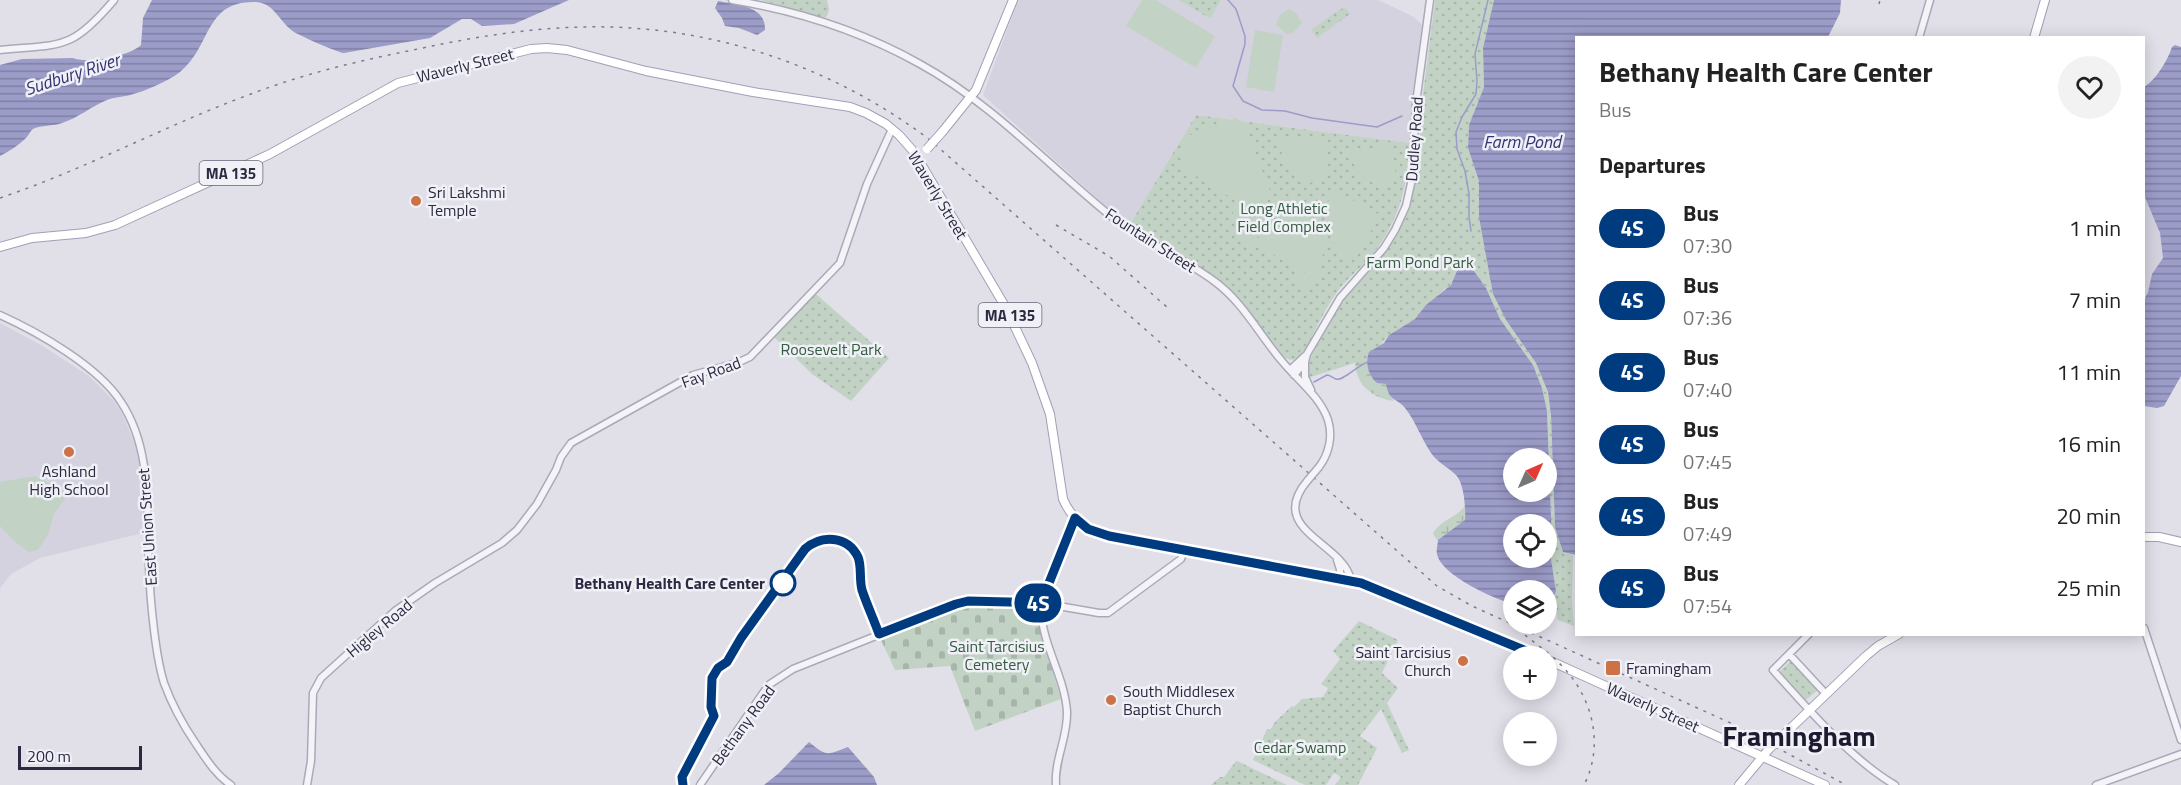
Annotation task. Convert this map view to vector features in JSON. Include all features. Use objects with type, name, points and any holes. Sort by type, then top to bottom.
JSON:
[{"type":"main road","points":[[917,158],[943,131],[976,90],[1013,0]]},
{"type":"main road","points":[[2035,36],[2045,0]]},
{"type":"main road","name":"Waverly Street","points":[[0,247],[32,238],[86,233],[115,225],[270,154],[398,83],[538,48],[567,50],[694,81],[842,105],[872,116],[892,129],[917,158],[1006,308],[1032,363],[1050,414],[1063,499],[1075,518]]},
{"type":"main road","points":[[1075,518],[1098,534],[1365,584],[1514,646]]},
{"type":"main road","points":[[2145,537],[2159,537],[2181,542]]},
{"type":"main road","points":[[1739,785],[1763,756],[1884,638]]},
{"type":"main road","name":"Waverly Street","points":[[1557,664],[1825,785]]},
{"type":"street","points":[[0,50],[55,45],[72,41],[89,28],[114,0]]},
{"type":"street","name":"Fountain Street","points":[[732,0],[800,15],[860,35],[918,63],[971,96],[1007,124],[1115,219],[1220,285],[1238,304],[1280,359],[1316,398],[1325,413],[1330,432],[1328,452],[1297,497],[1296,510],[1307,532],[1347,569],[1351,580]]},
{"type":"street","name":"Dudley Road","points":[[1292,373],[1305,358],[1340,298],[1384,248],[1406,206],[1412,179],[1416,103],[1430,0]]},
{"type":"street","points":[[1920,36],[1930,0]]},
{"type":"street","name":"Fay Road","points":[[527,518],[548,486],[561,457],[571,443],[693,375],[750,357],[817,288],[843,258],[867,184],[892,129]]},
{"type":"street","name":"East Union Street","points":[[0,315],[54,345],[92,371],[116,394],[131,420],[143,461],[149,567],[164,681],[174,708],[186,729],[210,764],[229,784]]},
{"type":"street","points":[[1280,359],[1292,362],[1305,358],[1305,377],[1316,398]]},
{"type":"street","name":"Higley Road","points":[[307,785],[311,761],[313,693],[321,678],[394,611],[435,583],[502,543],[527,518]]},
{"type":"street","points":[[1056,785],[1056,766],[1067,712],[1044,628],[1041,603],[1075,518]]},
{"type":"street","name":"Bethany Road","points":[[700,785],[770,684],[793,669],[962,602],[1041,603],[1108,613],[1181,560],[1185,549]]},
{"type":"street","points":[[1335,557],[1340,565],[1340,578]]},
{"type":"street","points":[[2145,631],[2181,740]]},
{"type":"street","points":[[1807,636],[1773,670],[1810,710],[1875,771],[1895,785]]},
{"type":"street","points":[[1789,654],[1826,694]]},
{"type":"street","points":[[2096,785],[2181,754]]},
{"type":"shaded area","points":[[1018,0],[1178,0],[1209,19],[1221,0],[1378,0],[1414,17],[1422,25],[1409,143],[1196,115],[1130,224],[1102,203],[983,95]]},
{"type":"shaded area","points":[[2145,197],[2160,233],[2163,258],[2152,274],[2145,298]]},
{"type":"shaded area","name":"Ashland High School","points":[[0,323],[41,345],[89,376],[113,400],[122,413],[136,446],[141,476],[143,533],[40,558],[11,574],[0,588]]},
{"type":"green space","points":[[761,0],[827,0],[829,10],[824,18]]},
{"type":"green space","points":[[1142,0],[1156,0],[1215,36],[1196,68],[1126,26]]},
{"type":"green space","points":[[1178,0],[1221,0],[1210,19]]},
{"type":"green space","name":"Farm Pond Park","points":[[1435,0],[1494,0],[1483,48],[1484,87],[1469,125],[1468,148],[1479,181],[1493,294],[1506,320],[1536,363],[1548,392],[1552,448],[1548,448],[1547,411],[1542,388],[1533,365],[1500,319],[1486,288],[1470,262],[1460,270],[1448,288],[1444,289],[1415,319],[1389,335],[1380,346],[1371,350],[1367,359],[1308,378],[1311,357],[1338,307],[1388,249],[1408,207],[1419,165],[1421,110]]},
{"type":"green space","points":[[1345,7],[1350,14],[1317,38],[1311,30]]},
{"type":"green space","points":[[1289,9],[1297,14],[1302,23],[1293,33],[1287,34],[1276,25],[1280,15]]},
{"type":"green space","points":[[1255,30],[1283,35],[1274,92],[1246,87]]},
{"type":"green space","name":"Long Athletic Field Complex","points":[[1196,115],[1409,143],[1407,173],[1396,216],[1372,255],[1340,288],[1304,353],[1296,359],[1291,360],[1282,355],[1244,304],[1225,284],[1130,224]]},
{"type":"green space","points":[[1236,118],[1245,125],[1272,196],[1260,201],[1273,210],[1273,216],[1251,246],[1241,237],[1235,226],[1233,207],[1235,200],[1180,166],[1182,138]]},
{"type":"green space","points":[[1280,137],[1320,139],[1326,145],[1325,178],[1310,183],[1290,172],[1281,152]]},
{"type":"green space","points":[[1384,144],[1393,153],[1396,178],[1390,186],[1368,181],[1357,171],[1352,157],[1352,149],[1373,148],[1375,145]]},
{"type":"green space","points":[[1336,191],[1380,215],[1355,260],[1336,246],[1329,232],[1324,207]]},
{"type":"green space","points":[[1292,197],[1312,211],[1328,234],[1318,275],[1309,271],[1318,282],[1305,293],[1295,281],[1305,272],[1263,249],[1261,243]]},
{"type":"green space","name":"Roosevelt Park","points":[[816,294],[889,358],[851,401],[812,374],[774,337]]},
{"type":"green space","points":[[1379,338],[1370,356],[1368,367],[1380,383],[1386,384],[1394,401],[1379,397],[1367,389],[1362,384],[1356,370],[1355,362]]},
{"type":"green space","points":[[35,476],[69,493],[54,514],[48,535],[38,550],[29,552],[14,541],[0,526],[0,482]]},
{"type":"green space","name":"Farm Pond Park","points":[[1550,502],[1554,502],[1555,514],[1551,514]]},
{"type":"green space","points":[[1465,505],[1465,520],[1438,541],[1433,534],[1436,529]]},
{"type":"green space","name":"Farm Pond Park","points":[[1557,533],[1563,552],[1573,555],[1574,626],[1558,620],[1557,580],[1554,580],[1552,568],[1557,568]]},
{"type":"green space","name":"Saint Tarcisius Cemetery","points":[[983,605],[1028,606],[1034,610],[1061,699],[975,731],[950,666],[895,670],[880,638],[958,608]]},
{"type":"green space","points":[[1359,621],[1398,640],[1382,673],[1398,688],[1387,703],[1409,750],[1402,753],[1381,709],[1360,736],[1377,748],[1358,785],[1335,785],[1341,777],[1334,773],[1326,785],[1305,785],[1253,760],[1267,729],[1270,730],[1292,706],[1294,707],[1302,699],[1323,697],[1328,688],[1321,684],[1340,659],[1333,651]]},
{"type":"green space","points":[[1793,662],[1818,690],[1806,700],[1781,674],[1781,670]]},
{"type":"green space","name":"Cedar Swamp","points":[[1236,761],[1287,785],[1211,785],[1220,777],[1224,777]]},
{"type":"water","name":"Sudbury River","points":[[152,0],[569,0],[514,24],[482,26],[471,19],[462,19],[430,38],[344,53],[294,32],[267,5],[255,2],[238,4],[226,9],[217,17],[198,50],[175,76],[142,91],[107,100],[68,121],[35,128],[20,143],[0,156],[0,65],[22,59],[88,60],[128,53],[141,45],[143,18]]},
{"type":"water","name":"Farm Pond","points":[[1494,0],[1841,0],[1840,13],[1828,36],[1575,36],[1575,555],[1563,552],[1557,533],[1554,502],[1557,502],[1557,448],[1552,448],[1548,392],[1536,363],[1506,320],[1493,294],[1479,217],[1479,181],[1468,148],[1469,125],[1484,87],[1483,48]]},
{"type":"water","points":[[718,1],[741,5],[755,11],[761,15],[765,30],[757,35],[739,28],[725,26],[715,8]]},
{"type":"water","points":[[2175,45],[2181,47],[2181,376],[2164,406],[2157,408],[2145,406],[2145,298],[2152,274],[2163,258],[2160,233],[2145,197],[2145,86],[2157,75]]},
{"type":"water","points":[[1470,262],[1486,288],[1500,319],[1533,365],[1542,388],[1547,411],[1548,448],[1503,448],[1503,502],[1550,502],[1551,514],[1503,514],[1503,568],[1552,568],[1554,580],[1503,580],[1503,601],[1469,585],[1441,562],[1437,554],[1438,540],[1465,520],[1465,503],[1461,484],[1456,475],[1431,453],[1409,413],[1391,397],[1386,384],[1377,383],[1368,369],[1369,352],[1384,343],[1389,335],[1415,319],[1426,305],[1451,285],[1457,271]]},
{"type":"water","points":[[809,742],[827,753],[848,747],[874,777],[877,785],[764,785]]},
{"type":"waterway","points":[[1228,0],[1236,9],[1245,36],[1245,44],[1233,86],[1243,101],[1262,110],[1285,111],[1312,118],[1377,127],[1402,116]]},
{"type":"waterway","points":[[1471,231],[1469,194],[1465,171],[1457,149],[1456,132],[1476,94],[1475,54],[1488,0]]},
{"type":"waterway","points":[[1314,382],[1327,375],[1336,379],[1342,378],[1368,362]]},
{"type":"railway","points":[[1879,4],[1880,0]]},
{"type":"railway","points":[[0,198],[64,174],[219,106],[271,87],[351,63],[455,41],[541,29],[630,28],[676,33],[766,54],[810,70],[852,90],[892,113],[930,140],[1437,586],[1472,606],[1735,725],[1846,785]]},
{"type":"railway","points":[[1056,225],[1109,256],[1168,308]]},
{"type":"railway","points":[[1525,635],[1548,653],[1572,677],[1587,706],[1592,721],[1594,753],[1584,785]]},
{"type":"bus line","name":"4S","points":[[683,785],[682,777],[714,716],[711,707],[712,678],[721,664],[727,662],[741,638],[781,586],[805,549],[819,540],[832,538],[846,544],[858,557],[861,587],[879,634],[968,601],[1041,603],[1075,518],[1079,523],[1098,534],[1355,581],[1517,646]]},
{"type":"place","name":"Sri Lakshmi Temple","points":[[416,201]]},
{"type":"place","name":"Ashland High School","points":[[69,452]]},
{"type":"place","name":"Bethany Health Care Center","points":[[783,583]]},
{"type":"place","name":"Saint Tarcisius Church","points":[[1463,661]]},
{"type":"place","name":"Framingham","points":[[1613,668]]},
{"type":"place","name":"South Middlesex Baptist Church","points":[[1111,700]]},
{"type":"district","name":"Framingham","points":[[1799,735]]}]
